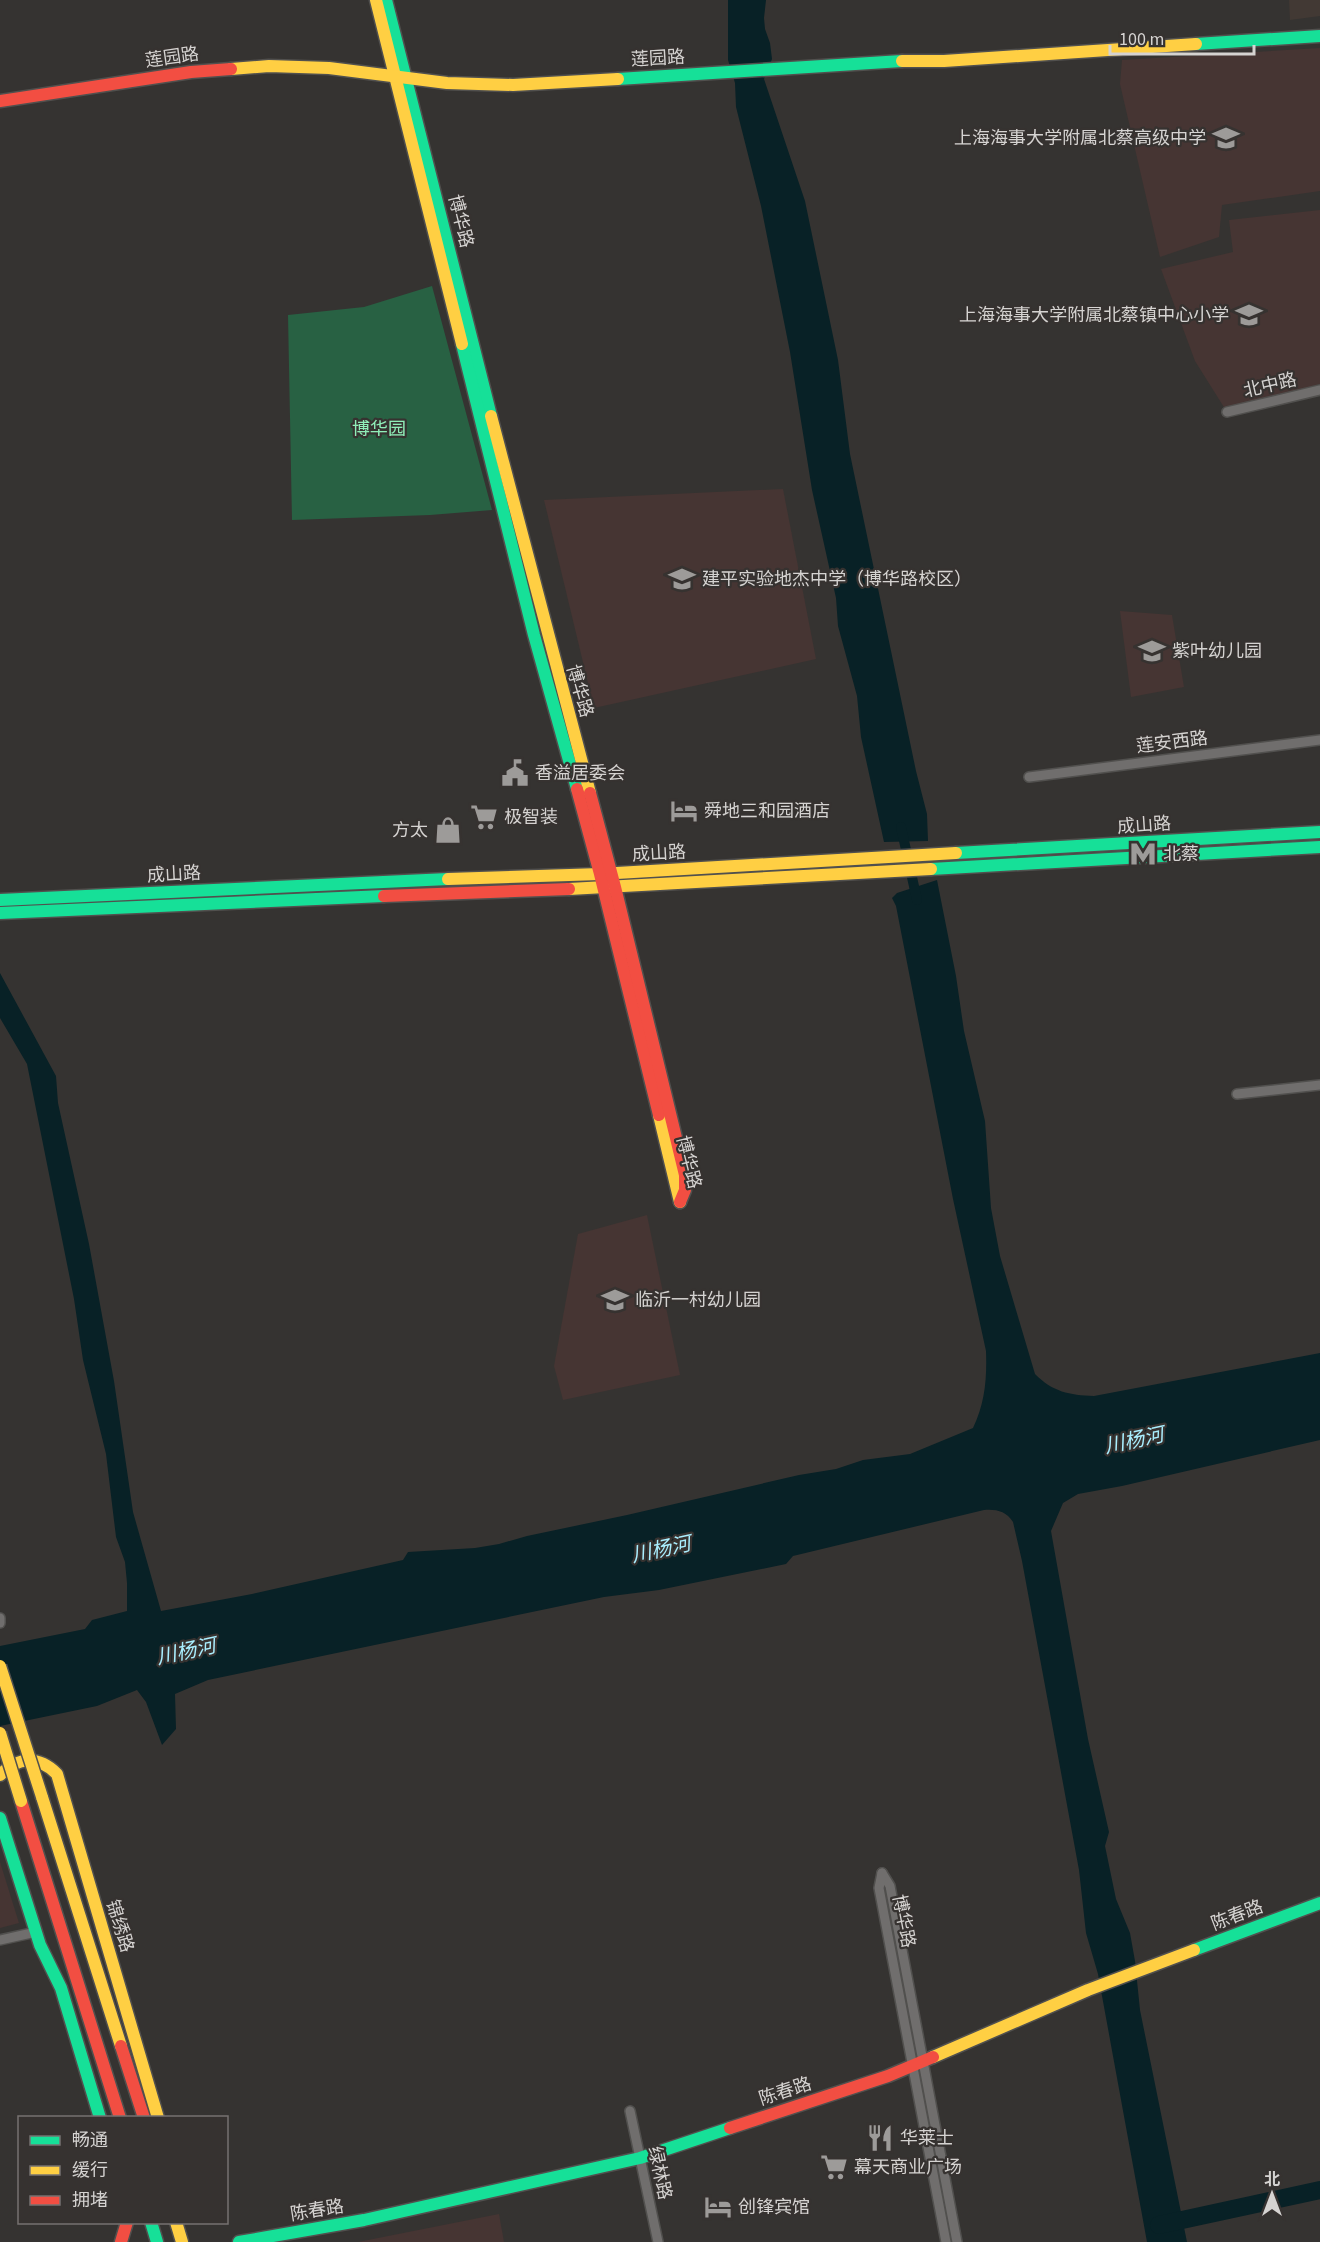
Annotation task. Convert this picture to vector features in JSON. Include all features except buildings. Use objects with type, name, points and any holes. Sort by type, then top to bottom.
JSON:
[{"type":"main road","name":"博华路","points":[[376,0],[401,78]]},
{"type":"main road","name":"博华路","points":[[386,0],[401,78],[534,635],[606,874],[609,888],[680,1202],[685,1190],[685,1175],[609,888]]},
{"type":"main road","name":"莲园路","points":[[0,101],[191,72],[239,68],[298,66],[447,83],[513,85],[1077,53],[1320,36]]},
{"type":"main road","name":"成山路","points":[[944,862],[1320,832]]},
{"type":"main road","name":"成山路","points":[[0,900],[371,882],[872,866],[1320,847]]},
{"type":"main road","name":"成山路","points":[[0,913],[609,888],[872,866]]},
{"type":"main road","name":"锦绣路","points":[[0,1665],[143,2116]]},
{"type":"main road","points":[[0,1733],[119,2116]]},
{"type":"main road","name":"锦绣路","points":[[0,1775],[13,1764],[27,1760],[40,1760],[49,1765],[57,1774],[158,2116]]},
{"type":"main road","points":[[0,1818],[40,1945],[61,1988],[99,2116]]},
{"type":"main road","name":"陈春路","points":[[239,2242],[364,2220],[640,2158],[888,2076],[1088,1990],[1320,1903]]},
{"type":"main road","points":[[121,2242],[127,2224]]},
{"type":"main road","points":[[151,2224],[157,2242]]},
{"type":"main road","points":[[176,2224],[182,2242]]},
{"type":"street","name":"北中路","points":[[1227,412],[1320,390]]},
{"type":"street","name":"莲安西路","points":[[1029,777],[1320,740]]},
{"type":"street","points":[[1237,1094],[1320,1085]]},
{"type":"street","name":"博华路","points":[[946,2242],[919,2062],[890,1886],[882,1873],[879,1888],[919,2062],[957,2242]]},
{"type":"street","points":[[0,1940],[36,1932]]},
{"type":"street","name":"绿林路","points":[[630,2111],[658,2242]]},
{"type":"shaded area","points":[[1289,0],[1320,0],[1320,16],[1290,20]]},
{"type":"shaded area","name":"上海海事大学附属北蔡高级中学","points":[[1320,48],[1320,191],[1222,205],[1219,237],[1160,257],[1120,84],[1122,60]]},
{"type":"shaded area","name":"上海海事大学附属北蔡镇中心小学","points":[[1320,210],[1320,384],[1227,412],[1195,361],[1161,269],[1233,252],[1229,220]]},
{"type":"shaded area","name":"建平实验地杰中学（博华路校区）","points":[[783,489],[816,659],[594,708],[544,500]]},
{"type":"shaded area","name":"紫叶幼儿园","points":[[1120,611],[1172,615],[1184,687],[1131,697]]},
{"type":"shaded area","name":"临沂一村幼儿园","points":[[647,1215],[680,1375],[563,1400],[554,1366],[578,1234]]},
{"type":"shaded area","points":[[0,1862],[19,1923],[0,1928]]},
{"type":"shaded area","points":[[499,2214],[504,2242],[358,2242]]},
{"type":"green space","name":"博华园","points":[[432,286],[492,510],[430,515],[292,520],[288,315],[364,307]]},
{"type":"water","points":[[728,0],[766,0],[765,29],[772,59],[764,79],[805,201],[838,360],[850,454],[927,814],[928,841],[884,842],[861,737],[857,696],[838,626],[836,598],[812,490],[790,352],[761,206],[736,107],[735,83],[728,60]]},
{"type":"water","name":"川杨河","points":[[937,880],[956,976],[964,1031],[985,1121],[991,1208],[1000,1256],[1035,1374],[1055,1389],[1077,1395],[1094,1396],[1320,1353],[1320,1440],[1078,1494],[1063,1503],[1051,1531],[1088,1739],[1109,1832],[1105,1846],[1116,1899],[1130,1933],[1140,2010],[1187,2242],[1147,2242],[1098,1974],[1086,1933],[1079,1870],[1022,1561],[1013,1522],[1007,1515],[993,1510],[984,1510],[793,1556],[786,1564],[659,1590],[604,1597],[208,1680],[175,1694],[176,1729],[162,1745],[146,1702],[137,1690],[97,1706],[0,1726],[0,1646],[85,1629],[92,1620],[127,1611],[127,1583],[125,1562],[116,1537],[106,1454],[83,1360],[74,1299],[27,1064],[0,1018],[0,973],[56,1076],[58,1103],[89,1244],[114,1381],[133,1512],[161,1611],[252,1594],[403,1560],[408,1552],[475,1548],[499,1544],[799,1475],[836,1469],[863,1460],[910,1454],[973,1428],[984,1391],[986,1351],[953,1199],[896,906],[892,898],[897,893]]},
{"type":"waterway","points":[[901,827],[917,900]]},
{"type":"waterway","points":[[1159,2225],[1320,2190]]},
{"type":"traffic: fast","points":[[386,0],[491,416]]},
{"type":"traffic: fast","points":[[1196,44],[1320,36]]},
{"type":"traffic: fast","points":[[618,79],[902,61]]},
{"type":"traffic: fast","points":[[462,344],[534,635],[577,789]]},
{"type":"traffic: fast","points":[[956,853],[1320,832]]},
{"type":"traffic: fast","points":[[931,869],[1320,847]]},
{"type":"traffic: fast","points":[[0,900],[448,879]]},
{"type":"traffic: fast","points":[[0,913],[384,896]]},
{"type":"traffic: fast","points":[[0,1818],[40,1945],[61,1988],[99,2116]]},
{"type":"traffic: fast","points":[[1194,1950],[1320,1903]]},
{"type":"traffic: fast","points":[[239,2242],[364,2220],[640,2158],[730,2128]]},
{"type":"traffic: fast","points":[[152,2224],[157,2242]]},
{"type":"traffic: slow","points":[[376,0],[462,344]]},
{"type":"traffic: slow","points":[[902,61],[944,61],[1196,44]]},
{"type":"traffic: slow","points":[[231,69],[269,66],[329,68],[447,83],[513,85],[618,79]]},
{"type":"traffic: slow","points":[[491,416],[590,793]]},
{"type":"traffic: slow","points":[[448,879],[600,874],[956,853]]},
{"type":"traffic: slow","points":[[569,889],[931,869]]},
{"type":"traffic: slow","points":[[659,1115],[680,1202]]},
{"type":"traffic: slow","points":[[0,1666],[42,1797]]},
{"type":"traffic: slow","points":[[0,1733],[21,1801]]},
{"type":"traffic: slow","points":[[0,1775],[14,1764],[28,1761],[43,1764],[57,1774],[157,2116]]},
{"type":"traffic: slow","points":[[42,1797],[121,2046]]},
{"type":"traffic: slow","points":[[933,2057],[1088,1990],[1194,1950]]},
{"type":"traffic: slow","points":[[177,2224],[182,2242]]},
{"type":"traffic: jam","points":[[0,101],[191,72],[231,69]]},
{"type":"traffic: jam","points":[[577,789],[659,1115]]},
{"type":"traffic: jam","points":[[590,793],[685,1175],[685,1190],[680,1202]]},
{"type":"traffic: jam","points":[[384,896],[569,889]]},
{"type":"traffic: jam","points":[[21,1801],[119,2116]]},
{"type":"traffic: jam","points":[[121,2046],[143,2116]]},
{"type":"traffic: jam","points":[[730,2128],[888,2076],[933,2057]]},
{"type":"traffic: jam","points":[[121,2242],[126,2224]]},
{"type":"place","name":"上海海事大学附属北蔡高级中学","points":[[1226,138]]},
{"type":"place","name":"上海海事大学附属北蔡镇中心小学","points":[[1249,315]]},
{"type":"place","name":"建平实验地杰中学（博华路校区）","points":[[682,579]]},
{"type":"place","name":"紫叶幼儿园","points":[[1152,651]]},
{"type":"place","name":"香溢居委会","points":[[515,773]]},
{"type":"place","name":"舜地三和园酒店","points":[[684,811]]},
{"type":"place","name":"极智装","points":[[484,817]]},
{"type":"place","name":"方太","points":[[448,830]]},
{"type":"place","name":"北蔡","points":[[1143,854]]},
{"type":"place","name":"临沂一村幼儿园","points":[[615,1300]]},
{"type":"place","name":"华莱士","points":[[880,2138]]},
{"type":"place","name":"幕天商业广场","points":[[834,2167]]},
{"type":"place","name":"创锋宾馆","points":[[718,2207]]}]
